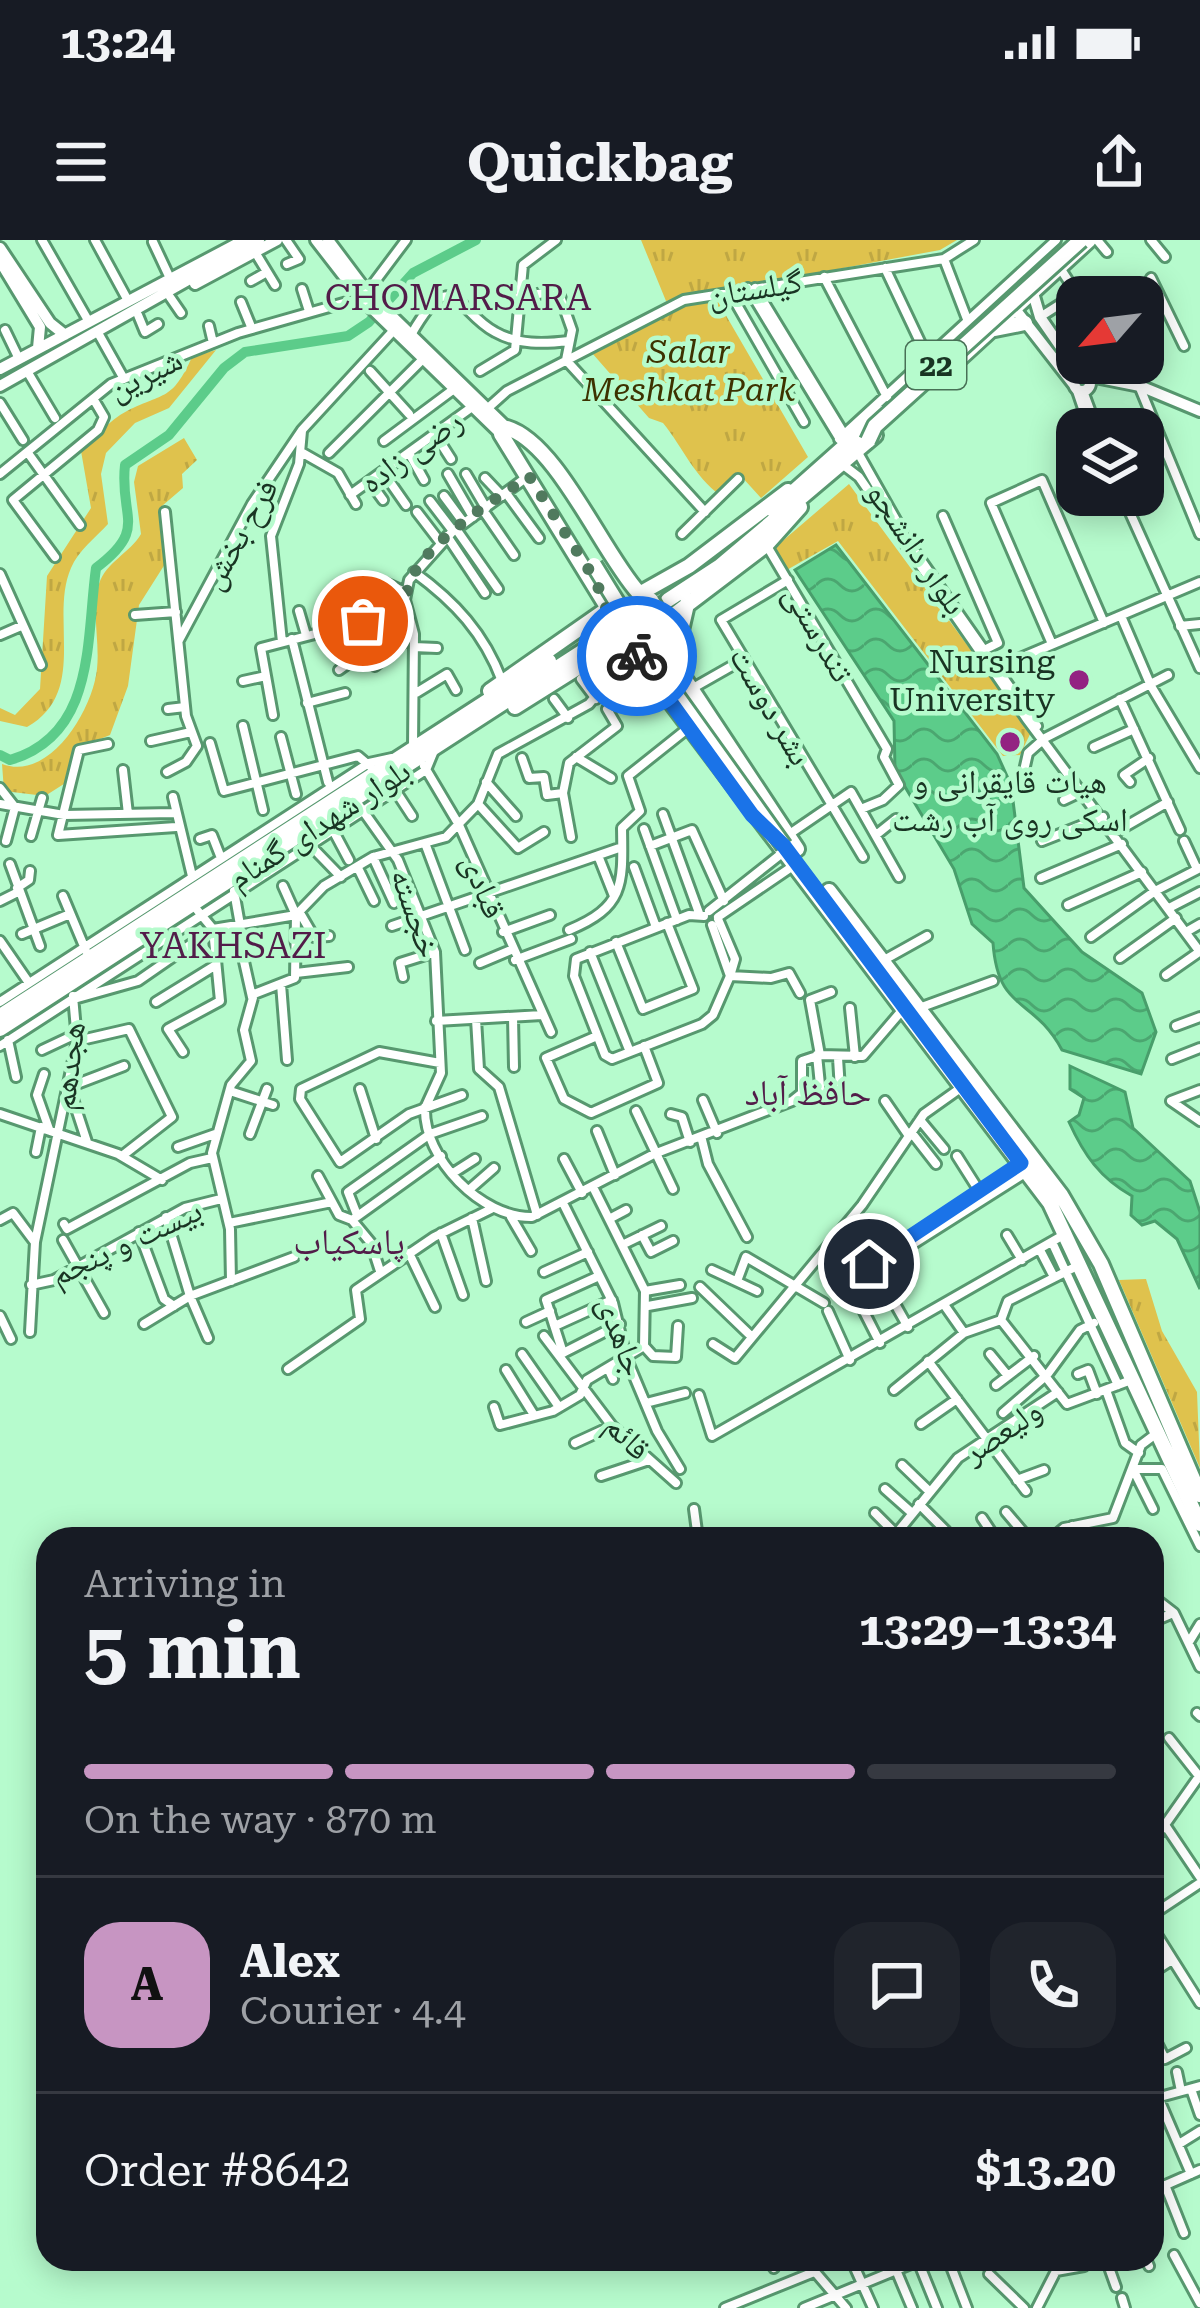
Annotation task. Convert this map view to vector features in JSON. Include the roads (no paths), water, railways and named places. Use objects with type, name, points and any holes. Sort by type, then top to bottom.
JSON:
[{"type":"highway","name":"22","points":[[1012,304],[1033,310],[1085,240]]},
{"type":"highway","name":"22","points":[[609,632],[654,606],[709,551],[772,498],[798,487],[1085,240]]},
{"type":"highway","points":[[850,442],[875,426],[1085,240]]},
{"type":"highway","name":"22","points":[[609,632],[623,592],[654,606],[688,600],[766,545],[816,486],[842,464],[850,442],[991,331],[1012,304]]},
{"type":"highway","points":[[991,331],[1033,310]]},
{"type":"highway","points":[[504,431],[594,578],[609,632],[652,677],[752,815],[786,844]]},
{"type":"highway","points":[[504,431],[528,440],[557,474],[615,566],[654,606],[673,665],[797,864],[1061,1195],[1101,1264],[1194,1470],[1200,1495]]},
{"type":"highway","points":[[504,431],[552,494],[661,674],[786,844],[883,961],[963,1086],[1068,1233],[1098,1299],[1098,1321],[1121,1348],[1200,1524]]},
{"type":"highway","points":[[654,606],[719,566],[816,486]]},
{"type":"highway","points":[[654,606],[798,487]]},
{"type":"highway","points":[[594,578],[615,566]]},
{"type":"highway","points":[[673,665],[688,600]]},
{"type":"highway","points":[[511,688],[609,632]]},
{"type":"highway","points":[[511,688],[609,632]]},
{"type":"highway","points":[[463,723],[609,632]]},
{"type":"highway","points":[[652,677],[657,664],[673,665]]},
{"type":"highway","name":"بلوار شهدای گمنام","points":[[2,1032],[87,952],[195,882],[359,806],[511,688]]},
{"type":"highway","points":[[684,724],[687,706],[704,708]]},
{"type":"highway","name":"بلوار شهدای گمنام","points":[[2,1032],[232,887],[301,835],[372,768],[418,757]]},
{"type":"highway","points":[[1098,1299],[1113,1304],[1101,1264]]},
{"type":"highway","points":[[1121,1348],[1115,1317],[1131,1331]]},
{"type":"main road","points":[[115,315],[126,297],[231,240]]},
{"type":"main road","points":[[0,386],[244,240]]},
{"type":"main road","points":[[115,315],[277,240]]},
{"type":"main road","points":[[316,240],[423,359],[504,431]]},
{"type":"main road","points":[[330,242],[364,296]]},
{"type":"main road","points":[[115,315],[138,315],[257,246]]},
{"type":"main road","points":[[0,248],[45,325],[38,349]]},
{"type":"main road","points":[[0,261],[45,325],[65,335]]},
{"type":"main road","points":[[1012,304],[1033,310],[1056,343]]},
{"type":"main road","points":[[1033,310],[1056,345]]},
{"type":"main road","points":[[1033,310],[1056,357]]},
{"type":"main road","points":[[0,369],[65,335],[93,327]]},
{"type":"main road","points":[[396,328],[411,334],[504,431]]},
{"type":"main road","points":[[1131,384],[1200,411]]},
{"type":"street","points":[[42,240],[124,379]]},
{"type":"street","points":[[95,240],[126,297]]},
{"type":"street","points":[[286,240],[299,259],[287,264]]},
{"type":"street","points":[[364,296],[406,240]]},
{"type":"street","points":[[480,371],[513,352],[523,265],[556,240]]},
{"type":"street","name":"گیلستان","points":[[487,409],[507,391],[684,300],[944,259],[974,240]]},
{"type":"street","points":[[850,442],[886,397],[1056,240]]},
{"type":"street","points":[[1085,240],[1107,252]]},
{"type":"street","points":[[1151,240],[1165,257]]},
{"type":"street","points":[[153,242],[168,274]]},
{"type":"street","points":[[257,246],[274,285]]},
{"type":"street","points":[[944,259],[967,320]]},
{"type":"street","points":[[885,268],[922,346]]},
{"type":"street","points":[[1060,268],[1065,276]]},
{"type":"street","points":[[251,281],[267,272]]},
{"type":"street","points":[[824,277],[886,397]]},
{"type":"street","name":"بلوار دانشجو","points":[[751,288],[850,442],[862,474],[911,551],[1200,952]]},
{"type":"street","points":[[302,289],[309,310]]},
{"type":"street","points":[[729,291],[804,422]]},
{"type":"street","points":[[517,298],[549,292],[560,296],[569,315],[566,360],[705,512]]},
{"type":"street","name":"شیرین","points":[[0,474],[124,379],[252,329],[364,296]]},
{"type":"street","points":[[170,297],[181,313]]},
{"type":"street","points":[[411,334],[430,304],[447,297],[467,303],[497,334],[544,345],[569,341]]},
{"type":"street","points":[[241,302],[252,329]]},
{"type":"street","points":[[1033,310],[1056,304]]},
{"type":"street","points":[[1164,306],[1184,346]]},
{"type":"street","points":[[138,315],[145,332],[158,324]]},
{"type":"street","points":[[209,326],[214,343]]},
{"type":"street","name":"فرح بخش","points":[[179,640],[252,504],[302,430],[396,328]]},
{"type":"street","points":[[5,330],[19,358]]},
{"type":"street","points":[[329,453],[423,359]]},
{"type":"street","points":[[370,370],[409,414]]},
{"type":"street","points":[[27,371],[55,418]]},
{"type":"street","points":[[1140,386],[1200,534]]},
{"type":"street","points":[[384,441],[454,389]]},
{"type":"street","points":[[55,557],[13,502],[104,423],[94,400]]},
{"type":"street","points":[[0,403],[23,440]]},
{"type":"street","name":"رضی زاده","points":[[301,452],[338,473],[353,500],[370,482],[472,407]]},
{"type":"street","points":[[302,430],[301,452],[271,536],[287,640],[328,782]]},
{"type":"street","points":[[435,434],[451,459]]},
{"type":"street","points":[[28,453],[80,525]]},
{"type":"street","points":[[409,453],[424,480]]},
{"type":"street","name":"بلوار دانشجو","points":[[842,464],[862,474]]},
{"type":"street","points":[[383,472],[406,505]]},
{"type":"street","points":[[448,474],[473,517]]},
{"type":"street","points":[[466,474],[514,555]]},
{"type":"street","points":[[301,835],[333,830],[359,806],[395,790],[418,757],[414,634],[405,592],[414,572],[452,532],[529,476]]},
{"type":"street","points":[[485,478],[504,494],[538,538]]},
{"type":"street","points":[[682,534],[738,479]]},
{"type":"street","points":[[1052,644],[991,503],[1042,480],[1104,623]]},
{"type":"street","points":[[370,482],[382,500]]},
{"type":"street","points":[[444,496],[452,532],[485,592]]},
{"type":"street","points":[[430,501],[498,589]]},
{"type":"street","points":[[165,512],[185,707],[196,751],[167,772]]},
{"type":"street","points":[[418,512],[452,532]]},
{"type":"street","points":[[943,516],[998,643],[986,649]]},
{"type":"street","points":[[1131,516],[1200,668]]},
{"type":"street","name":"تندرستی","points":[[766,545],[887,749],[884,757],[899,785],[884,800],[861,809]]},
{"type":"street","points":[[414,572],[474,626],[511,688]]},
{"type":"street","points":[[0,574],[41,665]]},
{"type":"street","name":"بشر دوست","points":[[788,580],[722,620],[863,857]]},
{"type":"street","points":[[996,669],[1200,582]]},
{"type":"street","points":[[385,583],[405,592]]},
{"type":"street","points":[[949,605],[976,591]]},
{"type":"street","name":"بلوار دانشجو","points":[[949,605],[986,649],[996,669]]},
{"type":"street","points":[[358,607],[363,621]]},
{"type":"street","points":[[325,608],[353,660],[339,670]]},
{"type":"street","points":[[273,715],[261,648],[407,610]]},
{"type":"street","points":[[299,611],[307,635]]},
{"type":"street","points":[[135,615],[176,612]]},
{"type":"street","points":[[1121,616],[1151,686],[1200,768]]},
{"type":"street","points":[[1180,626],[1200,625]]},
{"type":"street","points":[[0,635],[21,626]]},
{"type":"street","points":[[375,666],[414,634]]},
{"type":"street","points":[[414,647],[437,648]]},
{"type":"street","points":[[691,689],[744,659]]},
{"type":"street","points":[[72,992],[138,981],[213,929],[298,914],[341,877],[374,857],[446,837],[478,804],[498,754],[596,699],[615,672]]},
{"type":"street","points":[[416,693],[447,674],[456,690]]},
{"type":"street","points":[[1023,775],[1028,753],[1045,738],[1168,675]]},
{"type":"street","points":[[243,681],[266,676]]},
{"type":"street","points":[[571,837],[563,793],[569,764],[616,726],[607,709],[652,677]]},
{"type":"street","points":[[581,679],[596,699]]},
{"type":"street","points":[[308,703],[345,693]]},
{"type":"street","points":[[554,699],[568,718]]},
{"type":"street","points":[[1120,699],[1180,830]]},
{"type":"street","points":[[168,709],[185,707]]},
{"type":"street","points":[[480,963],[570,935],[597,920],[623,885],[622,828],[640,812],[628,776],[684,724]]},
{"type":"street","points":[[243,726],[263,810]]},
{"type":"street","points":[[1094,747],[1134,729]]},
{"type":"street","points":[[151,741],[191,732]]},
{"type":"street","points":[[281,737],[296,794]]},
{"type":"street","points":[[173,796],[176,827],[195,882],[221,858],[372,768],[358,756],[224,791],[210,742]]},
{"type":"street","points":[[108,744],[79,750],[58,835],[176,827]]},
{"type":"street","name":"قبادی","points":[[418,757],[459,825],[550,1032]]},
{"type":"street","points":[[576,757],[611,778]]},
{"type":"street","points":[[523,758],[529,778],[544,777],[547,795],[563,793]]},
{"type":"street","points":[[1130,782],[1124,775],[1149,758]]},
{"type":"street","points":[[123,770],[128,814]]},
{"type":"street","points":[[485,781],[516,816]]},
{"type":"street","points":[[0,788],[15,807]]},
{"type":"street","points":[[395,790],[412,816]]},
{"type":"street","points":[[1064,800],[1083,791]]},
{"type":"street","points":[[663,814],[710,917],[730,976],[713,1016],[612,1059],[597,1036],[574,976],[576,959],[672,921],[710,917],[745,890],[830,805],[851,793],[899,878]]},
{"type":"street","points":[[31,836],[42,798]]},
{"type":"street","points":[[1114,832],[1168,802]]},
{"type":"street","points":[[0,804],[64,815],[174,813]]},
{"type":"street","points":[[478,804],[518,848],[544,832]]},
{"type":"street","name":"خجسته","points":[[359,806],[393,849],[435,952],[441,1073],[425,1107]]},
{"type":"street","points":[[6,842],[15,807]]},
{"type":"street","points":[[1042,841],[1103,817]]},
{"type":"street","points":[[876,835],[896,819]]},
{"type":"street","points":[[616,942],[643,1009],[693,989],[644,829]]},
{"type":"street","points":[[650,846],[688,829],[696,833],[724,901]]},
{"type":"street","points":[[333,830],[349,860]]},
{"type":"street","points":[[200,839],[212,835],[221,858]]},
{"type":"street","points":[[301,835],[341,877]]},
{"type":"street","points":[[1091,938],[1155,891],[1198,868],[1184,841]]},
{"type":"street","points":[[425,843],[465,950]]},
{"type":"street","points":[[1041,878],[1122,844]]},
{"type":"street","points":[[392,926],[622,847]]},
{"type":"street","points":[[374,857],[394,902]]},
{"type":"street","points":[[599,858],[614,896]]},
{"type":"street","points":[[10,864],[40,946]]},
{"type":"street","points":[[710,917],[724,901],[797,864]]},
{"type":"street","points":[[634,867],[656,927]]},
{"type":"street","points":[[358,868],[374,901]]},
{"type":"street","points":[[0,901],[29,880],[30,871]]},
{"type":"street","points":[[1068,905],[1142,872]]},
{"type":"street","points":[[283,886],[314,937],[328,936]]},
{"type":"street","points":[[232,887],[241,925]]},
{"type":"street","points":[[1169,908],[1200,892]]},
{"type":"street","points":[[0,1002],[87,952],[63,896]]},
{"type":"street","points":[[183,1052],[168,1029],[220,1001],[213,929],[196,911]]},
{"type":"street","points":[[22,934],[70,914]]},
{"type":"street","points":[[252,999],[260,990],[292,983],[298,914]]},
{"type":"street","points":[[503,932],[550,915]]},
{"type":"street","points":[[1120,958],[1176,918]]},
{"type":"street","points":[[1186,932],[1200,924]]},
{"type":"street","points":[[883,961],[928,936]]},
{"type":"street","points":[[0,941],[29,983]]},
{"type":"street","points":[[403,976],[401,962],[435,952]]},
{"type":"street","points":[[590,952],[630,1052]]},
{"type":"street","points":[[1166,975],[1200,952]]},
{"type":"street","points":[[231,1281],[229,1223],[212,1158],[230,1090],[251,1061],[244,1030],[252,999],[243,957]]},
{"type":"street","points":[[156,1002],[217,965]]},
{"type":"street","points":[[296,973],[348,968]]},
{"type":"street","points":[[730,976],[789,974],[800,993]]},
{"type":"street","points":[[425,1107],[430,1134],[453,1173],[491,1209],[512,1217],[537,1215],[654,1154],[702,1140],[802,1094],[802,1061],[818,1055],[863,1055],[912,1008],[993,981]]},
{"type":"street","points":[[281,984],[286,1060]]},
{"type":"street","name":"هجدهم","points":[[50,1130],[69,1087],[77,1037],[72,992]]},
{"type":"street","points":[[821,1095],[810,1000],[831,992]]},
{"type":"street","points":[[850,1008],[855,1057]]},
{"type":"street","points":[[436,1021],[542,1015]]},
{"type":"street","points":[[513,1017],[514,1067]]},
{"type":"street","points":[[1176,1026],[1200,1017]]},
{"type":"street","points":[[476,1019],[478,1069],[499,1087],[537,1215]]},
{"type":"street","name":"هجدهم","points":[[77,1037],[129,1029],[172,1117],[122,1156]]},
{"type":"street","points":[[2,1032],[16,1077]]},
{"type":"street","points":[[597,1036],[546,1058],[564,1099],[591,1113],[658,1083],[644,1046]]},
{"type":"street","points":[[42,1050],[77,1037]]},
{"type":"street","points":[[1172,1059],[1200,1048]]},
{"type":"street","points":[[440,1063],[379,1052],[301,1089],[300,1099],[340,1162],[425,1107],[462,1095]]},
{"type":"street","points":[[838,1058],[840,1090]]},
{"type":"street","points":[[87,1143],[69,1087],[124,1066]]},
{"type":"street","points":[[30,1332],[35,1242],[50,1130],[37,1095],[44,1074]]},
{"type":"street","points":[[713,1344],[733,1359],[862,1205],[920,1120],[963,1086]]},
{"type":"street","points":[[250,1135],[267,1089]]},
{"type":"street","points":[[360,1089],[376,1139]]},
{"type":"street","points":[[230,1090],[273,1105]]},
{"type":"street","points":[[1200,1090],[1171,1101],[1200,1121]]},
{"type":"street","points":[[703,1100],[717,1133]]},
{"type":"street","points":[[885,1100],[936,1164]]},
{"type":"street","points":[[636,1111],[673,1189]]},
{"type":"street","points":[[0,1114],[122,1156],[162,1180]]},
{"type":"street","points":[[671,1114],[682,1117],[690,1142]]},
{"type":"street","points":[[380,1271],[346,1194],[430,1134],[482,1116]]},
{"type":"street","points":[[920,1120],[944,1149]]},
{"type":"street","points":[[36,1152],[50,1130]]},
{"type":"street","points":[[597,1131],[615,1175]]},
{"type":"street","points":[[178,1148],[215,1134]]},
{"type":"street","points":[[702,1140],[707,1164],[747,1237]]},
{"type":"street","points":[[317,1176],[342,1218],[355,1217],[441,1156]]},
{"type":"street","points":[[957,1156],[983,1196]]},
{"type":"street","points":[[64,1224],[67,1229],[212,1158]]},
{"type":"street","points":[[453,1173],[475,1159]]},
{"type":"street","points":[[563,1159],[582,1193]]},
{"type":"street","points":[[983,1196],[869,1264],[872,1270],[983,1196],[1024,1167]]},
{"type":"street","points":[[470,1189],[494,1168]]},
{"type":"street","points":[[592,1187],[645,1291],[644,1346],[653,1356],[676,1357],[678,1326]]},
{"type":"street","name":"بیست و پنجم","points":[[31,1285],[78,1267],[166,1217],[221,1199]]},
{"type":"street","points":[[229,1223],[332,1202]]},
{"type":"street","name":"جاهدی","points":[[563,1203],[612,1300],[626,1357],[680,1468]]},
{"type":"street","points":[[288,1369],[360,1319],[356,1290],[380,1271],[491,1209]]},
{"type":"street","points":[[608,1219],[626,1210]]},
{"type":"street","points":[[0,1220],[13,1214],[35,1242]]},
{"type":"street","points":[[166,1217],[208,1339]]},
{"type":"street","points":[[512,1217],[531,1251]]},
{"type":"street","points":[[472,1218],[486,1280]]},
{"type":"street","points":[[622,1245],[661,1226]]},
{"type":"street","points":[[139,1232],[164,1299],[174,1306]]},
{"type":"street","points":[[441,1233],[463,1295]]},
{"type":"street","points":[[699,1395],[712,1436],[1068,1233]]},
{"type":"street","points":[[642,1235],[651,1252],[673,1241]]},
{"type":"street","points":[[1007,1235],[1022,1260]]},
{"type":"street","points":[[63,1240],[104,1313]]},
{"type":"street","points":[[1052,1242],[1098,1321],[1118,1385]]},
{"type":"street","points":[[1040,1250],[1054,1277]]},
{"type":"street","points":[[544,1272],[588,1252]]},
{"type":"street","points":[[410,1253],[435,1307]]},
{"type":"street","points":[[144,1324],[190,1296],[294,1257]]},
{"type":"street","points":[[736,1281],[746,1257],[793,1284],[826,1307],[850,1360]]},
{"type":"street","points":[[1001,1320],[1008,1301],[1082,1264]]},
{"type":"street","points":[[712,1270],[757,1291]]},
{"type":"street","points":[[599,1276],[546,1300],[557,1325],[561,1354],[620,1324]]},
{"type":"street","points":[[645,1291],[680,1285]]},
{"type":"street","points":[[700,1287],[752,1336]]},
{"type":"street","points":[[886,1288],[908,1327]]},
{"type":"street","points":[[856,1297],[880,1343]]},
{"type":"street","points":[[648,1306],[692,1298]]},
{"type":"street","points":[[557,1325],[612,1300]]},
{"type":"street","points":[[945,1306],[964,1333]]},
{"type":"street","points":[[526,1322],[550,1312]]},
{"type":"street","points":[[0,1316],[11,1340]]},
{"type":"street","points":[[894,1390],[964,1333],[1001,1320]]},
{"type":"street","points":[[1001,1320],[1058,1392]]},
{"type":"street","points":[[1003,1413],[1047,1375],[1080,1330],[1098,1321]]},
{"type":"street","name":"قائم","points":[[544,1336],[612,1426],[676,1483]]},
{"type":"street","points":[[494,1406],[498,1425],[559,1407],[644,1346]]},
{"type":"street","points":[[522,1354],[559,1407]]},
{"type":"street","points":[[990,1354],[1008,1376]]},
{"type":"street","points":[[996,1385],[1034,1356]]},
{"type":"street","points":[[928,1361],[1025,1491]]},
{"type":"street","points":[[608,1368],[613,1379]]},
{"type":"street","points":[[506,1370],[534,1415]]},
{"type":"street","points":[[1078,1374],[1088,1370],[1125,1443],[1139,1453]]},
{"type":"street","name":"ولیعصر","points":[[901,1527],[958,1458],[1058,1392],[1067,1404],[1136,1378]]},
{"type":"street","points":[[646,1402],[685,1393]]},
{"type":"street","points":[[921,1424],[957,1399]]},
{"type":"street","points":[[575,1443],[612,1426]]},
{"type":"street","points":[[1072,1526],[1102,1522],[1116,1514],[1147,1437],[1159,1432]]},
{"type":"street","points":[[601,1476],[650,1459]]},
{"type":"street","points":[[902,1465],[930,1492]]},
{"type":"street","points":[[1133,1469],[1153,1509]]},
{"type":"street","points":[[1133,1469],[1162,1469],[1200,1546]]},
{"type":"street","points":[[1018,1480],[1044,1470]]},
{"type":"street","points":[[885,1489],[912,1513]]},
{"type":"street","points":[[919,1504],[942,1527]]},
{"type":"street","points":[[694,1508],[696,1527]]},
{"type":"street","points":[[1006,1512],[1019,1527]]},
{"type":"street","points":[[875,1513],[887,1527]]},
{"type":"street","points":[[982,1518],[988,1527]]},
{"type":"street","points":[[1102,1522],[1102,1527]]},
{"type":"street","points":[[1164,1605],[1174,1613],[1200,1665]]},
{"type":"street","points":[[1164,1617],[1174,1613]]},
{"type":"street","points":[[1189,1642],[1200,1624]]},
{"type":"street","points":[[1164,1906],[1200,1880],[1166,1825],[1200,1775],[1169,1738]]},
{"type":"street","points":[[1164,1948],[1200,2003]]},
{"type":"street","points":[[1164,1952],[1171,1960]]},
{"type":"street","points":[[1164,1965],[1171,1960]]},
{"type":"street","points":[[1164,2058],[1186,2048]]},
{"type":"street","points":[[1177,2072],[1191,2089],[1200,2115]]},
{"type":"street","points":[[1164,2107],[1196,2172],[1165,2185],[1184,2233]]},
{"type":"street","points":[[1179,2144],[1200,2131]]},
{"type":"street","points":[[1174,2255],[1200,2303]]},
{"type":"street","points":[[856,2271],[873,2308]]},
{"type":"street","points":[[804,2308],[894,2271]]},
{"type":"street","points":[[896,2271],[912,2308]]},
{"type":"street","points":[[925,2271],[937,2308]]},
{"type":"street","points":[[953,2271],[967,2308]]},
{"type":"street","points":[[993,2271],[1024,2308]]},
{"type":"street","points":[[1037,2308],[1056,2271]]},
{"type":"street","points":[[1110,2271],[1116,2287]]},
{"type":"street","points":[[724,2308],[814,2272],[846,2308]]},
{"type":"water","points":[[836,545],[997,754],[1011,785],[1024,888],[1082,952],[1142,993],[1156,1032],[1141,1074],[1062,1050],[1002,982],[993,943],[972,924],[954,869],[895,770],[894,721],[795,570]]},
{"type":"water","points":[[1070,1066],[1125,1092],[1133,1128],[1190,1181],[1200,1212],[1200,1289],[1177,1239],[1155,1221],[1142,1225],[1131,1215],[1132,1196],[1094,1165],[1081,1145],[1069,1122],[1079,1115],[1084,1098],[1070,1089]]},
{"type":"waterway","points":[[0,755],[10,760],[38,748],[58,730],[72,707],[87,654],[96,568],[127,532],[125,465],[169,435],[224,368],[245,352],[348,336],[369,322],[413,273],[476,240]]},
{"type":"tunnel","points":[[594,633],[663,592]]},
{"type":"place","name":"Nursing University","points":[[1079,680]]},
{"type":"place","name":"هیات قایقرانی و اسکی روی آب رشت","points":[[1010,742]]},
{"type":"district","name":"CHOMARSARA","points":[[458,298]]},
{"type":"district","name":"YAKHSAZI","points":[[233,946]]},
{"type":"district","name":"حافظ آباد","points":[[808,1093]]},
{"type":"district","name":"پاسکیاب","points":[[349,1242]]},
{"type":"park label","name":"Salar Meshkat Park","points":[[689,370]]}]
